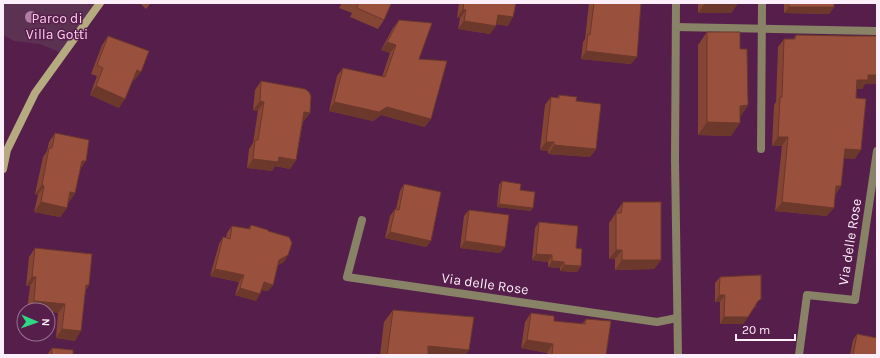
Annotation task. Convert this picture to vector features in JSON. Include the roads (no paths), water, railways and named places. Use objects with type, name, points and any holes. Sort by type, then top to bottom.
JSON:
[{"type":"street","points":[[3,169],[7,150],[35,93],[100,3]]},
{"type":"street","points":[[676,3],[675,160],[678,355]]},
{"type":"street","points":[[761,149],[762,3]]},
{"type":"street","points":[[676,27],[877,31]]},
{"type":"street","name":"Via delle Rose","points":[[799,355],[806,295],[854,300],[877,151]]},
{"type":"street","name":"Via delle Rose","points":[[362,220],[347,277],[657,322],[677,318]]},
{"type":"park label","name":"Parco di Villa Gotti","points":[[57,26]]}]
